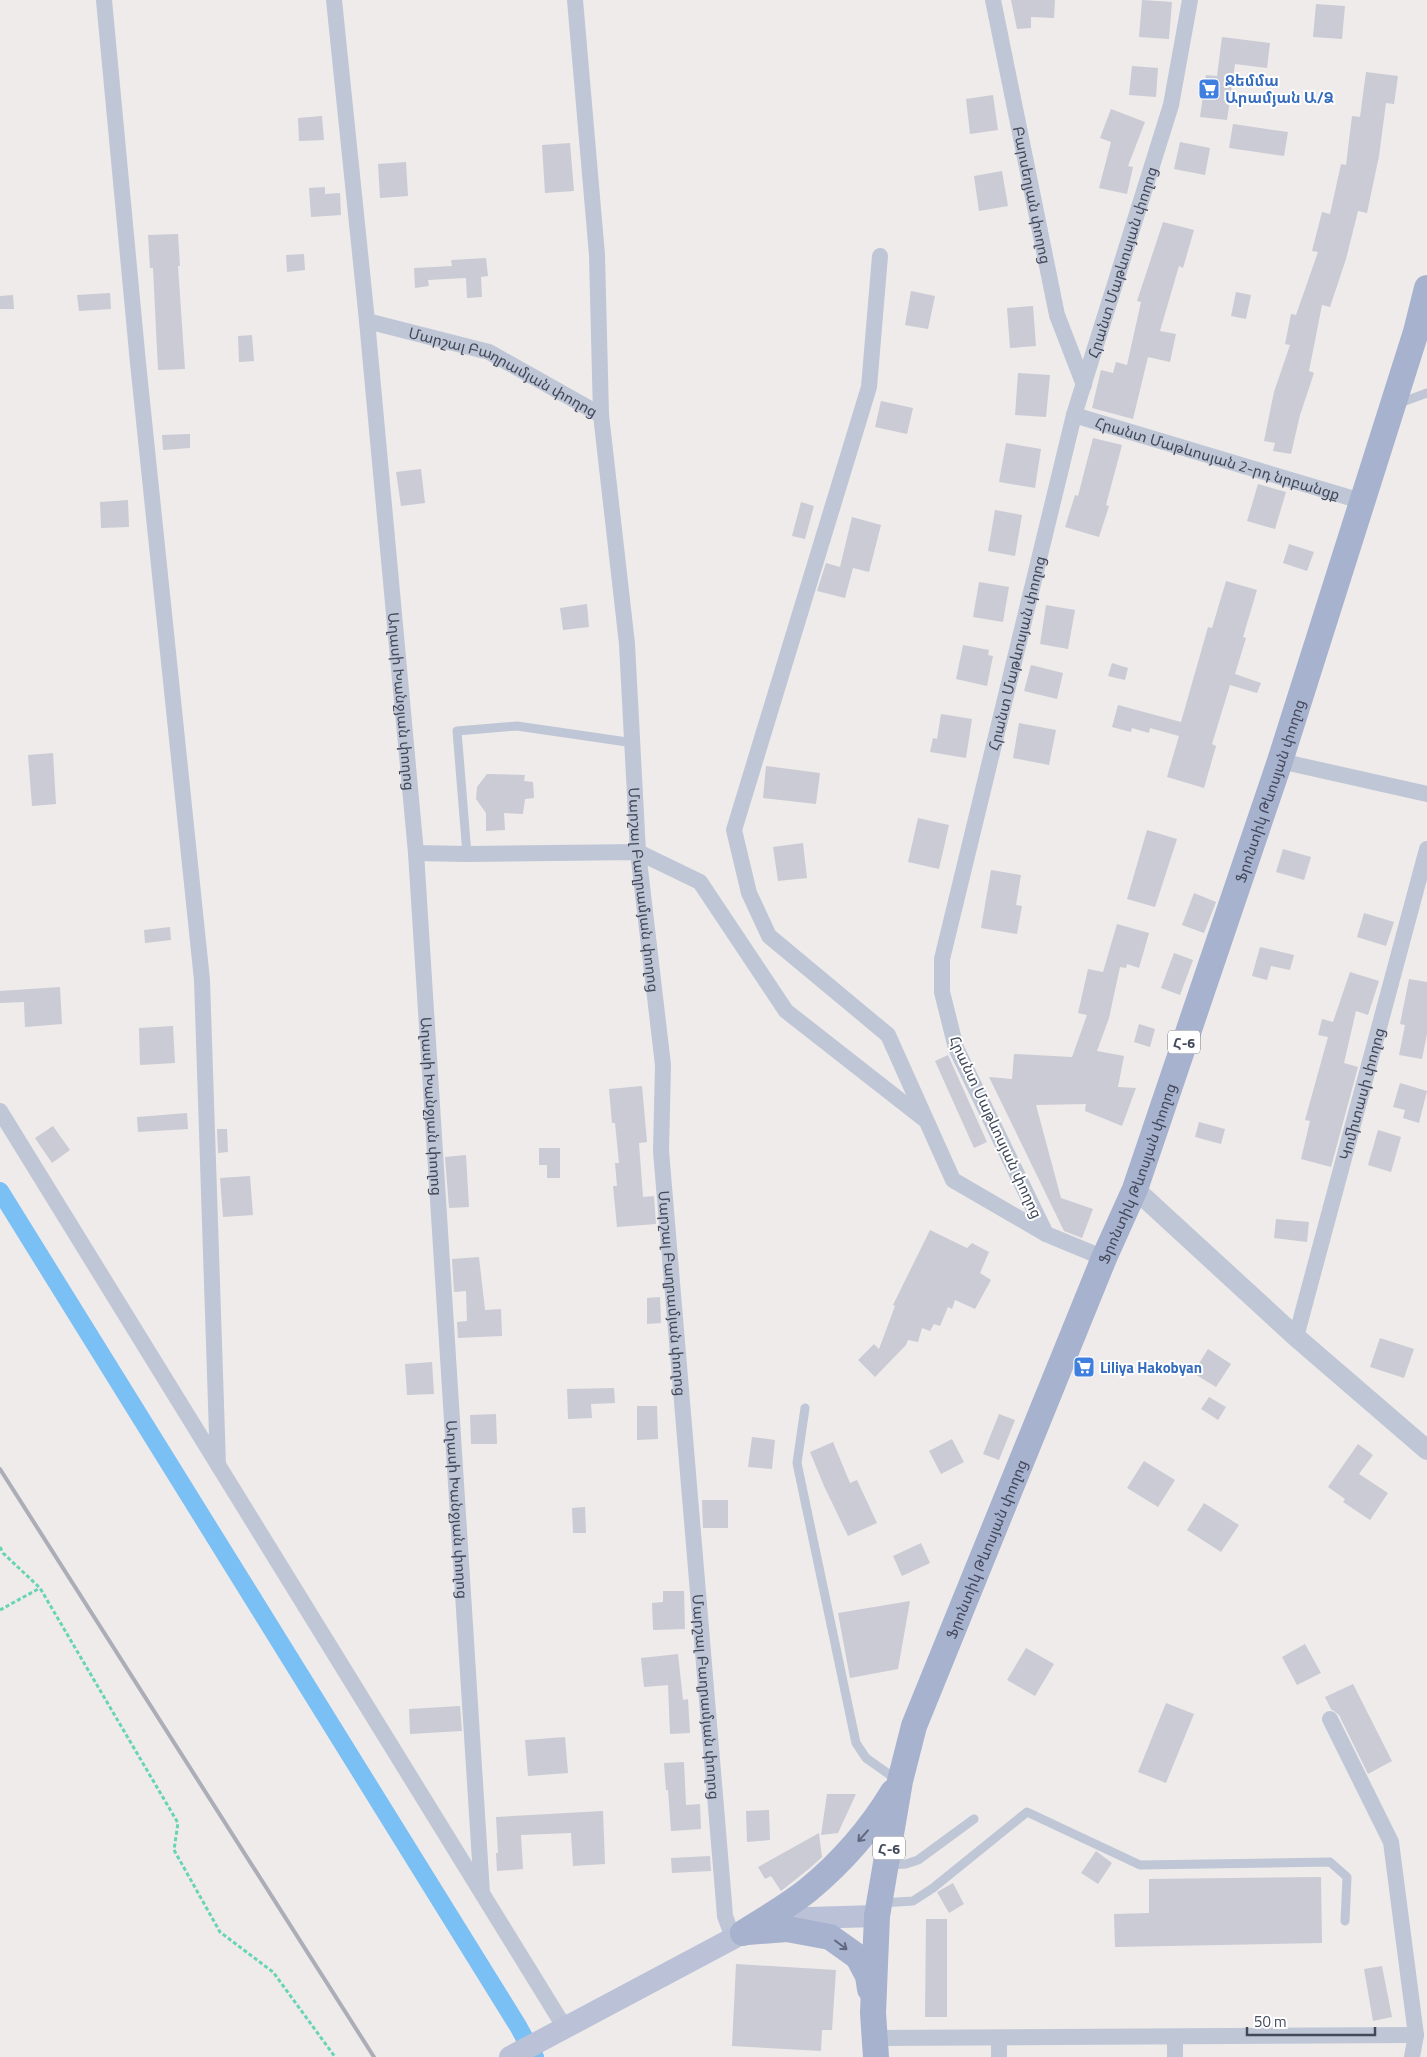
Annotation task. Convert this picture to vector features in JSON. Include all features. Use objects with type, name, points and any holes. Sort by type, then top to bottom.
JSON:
[{"type":"main road","name":"Ֆրոնտիկ Թևոսյան փողոց","points":[[875,2036],[878,1909],[900,1781],[914,1726],[1104,1258],[1135,1189],[1280,761],[1416,332],[1427,288]]},
{"type":"main road","points":[[510,2057],[738,1935],[806,1891],[837,1865],[875,1822],[900,1781]]},
{"type":"main road","points":[[738,1935],[775,1923],[878,1909]]},
{"type":"main road","points":[[738,1935],[787,1929],[830,1937],[858,1957],[868,1976],[875,2036]]},
{"type":"street","points":[[104,0],[138,363],[202,980],[218,1465]]},
{"type":"street","points":[[334,0],[367,321]]},
{"type":"street","points":[[574,0],[596,255],[601,416]]},
{"type":"street","name":"Բարսեղյան փողոց","points":[[993,0],[1057,315],[1084,385]]},
{"type":"street","name":"Հրանտ Մաթևոսյան փողոց","points":[[1104,1258],[1046,1234],[956,1048],[942,992],[942,959],[1074,416],[1171,105],[1190,0]]},
{"type":"street","points":[[880,256],[869,387],[734,830],[749,893],[769,936],[888,1035],[953,1180],[1046,1234]]},
{"type":"street","name":"Մարշալ Բաղրամյան փողոց","points":[[367,321],[490,352],[601,416],[628,644],[638,852],[663,1065],[660,1151],[725,1916],[738,1935]]},
{"type":"street","name":"Աղասի Խանջյան փողոց","points":[[367,321],[416,853],[482,1893]]},
{"type":"street","name":"Հրանտ Մաթևոսյան 2-րդ նրբանցք","points":[[1074,416],[1361,501]]},
{"type":"street","points":[[1280,761],[1427,794]]},
{"type":"street","name":"Կոմիտասի փողոց","points":[[1296,1337],[1427,849]]},
{"type":"street","points":[[416,853],[638,852],[700,882],[786,1011],[927,1122]]},
{"type":"street","points":[[0,1111],[482,1893],[559,2031]]},
{"type":"street","points":[[1135,1189],[1296,1337],[1427,1450]]},
{"type":"street","points":[[1330,1719],[1391,1842],[1416,2035],[1412,2057]]},
{"type":"street","points":[[875,2036],[999,2038],[1416,2035]]},
{"type":"street","points":[[1175,2037],[1176,2057]]},
{"type":"street","points":[[999,2038],[999,2057]]},
{"type":"lane","points":[[1392,405],[1427,393]]},
{"type":"lane","points":[[467,854],[458,730],[517,726],[634,743]]},
{"type":"lane","points":[[805,1408],[797,1463],[856,1743],[866,1758],[900,1781]]},
{"type":"lane","points":[[878,1909],[913,1901],[933,1888],[1027,1812],[1140,1865],[1330,1862],[1347,1877],[1345,1921]]},
{"type":"lane","points":[[886,1866],[906,1864],[918,1860],[974,1819]]},
{"type":"path","points":[[0,1547],[3,1553],[40,1588],[178,1823],[174,1850],[220,1932],[273,1972],[335,2057]]},
{"type":"path","points":[[0,1610],[40,1588]]},
{"type":"building","points":[[1011,0],[1055,0],[1054,18],[1031,17],[1031,28],[1017,29]]},
{"type":"building","points":[[1142,0],[1172,2],[1169,39],[1139,37]]},
{"type":"building","points":[[1316,4],[1345,6],[1342,39],[1313,37]]},
{"type":"building","points":[[1222,37],[1270,43],[1267,68],[1235,64],[1227,120],[1200,117],[1206,75],[1217,76]]},
{"type":"building","points":[[1132,66],[1158,68],[1156,97],[1129,95]]},
{"type":"building","points":[[1366,72],[1398,76],[1394,104],[1386,103],[1379,156],[1367,213],[1358,211],[1346,259],[1330,307],[1322,305],[1309,371],[1314,373],[1300,415],[1291,454],[1273,451],[1275,443],[1264,441],[1274,392],[1290,345],[1285,344],[1291,314],[1296,315],[1318,252],[1312,251],[1322,212],[1330,214],[1341,164],[1346,165],[1352,116],[1360,117]]},
{"type":"building","points":[[993,95],[998,130],[970,134],[966,99]]},
{"type":"building","points":[[1111,109],[1145,122],[1128,166],[1133,167],[1127,194],[1099,188],[1111,142],[1100,138]]},
{"type":"building","points":[[322,116],[324,140],[299,141],[298,118]]},
{"type":"building","points":[[1233,124],[1288,132],[1284,156],[1229,148]]},
{"type":"building","points":[[1180,142],[1210,148],[1205,175],[1174,169]]},
{"type":"building","points":[[570,143],[574,191],[545,193],[542,145]]},
{"type":"building","points":[[406,162],[408,196],[380,198],[378,164]]},
{"type":"building","points":[[1002,171],[1008,206],[979,211],[974,176]]},
{"type":"building","points":[[325,187],[325,194],[340,193],[341,215],[311,217],[309,188]]},
{"type":"building","points":[[1163,222],[1194,230],[1183,268],[1179,266],[1160,331],[1176,334],[1170,362],[1148,357],[1133,419],[1092,408],[1101,370],[1113,373],[1116,362],[1127,365],[1141,302],[1137,301]]},
{"type":"building","points":[[178,234],[180,266],[178,266],[185,369],[158,370],[153,268],[150,268],[148,235]]},
{"type":"building","points":[[304,254],[305,270],[287,272],[286,255]]},
{"type":"building","points":[[486,258],[488,276],[481,277],[482,297],[467,298],[466,278],[428,280],[429,286],[415,288],[414,268],[452,266],[451,260]]},
{"type":"building","points":[[911,291],[935,296],[928,329],[905,325]]},
{"type":"building","points":[[1236,292],[1251,295],[1246,319],[1231,316]]},
{"type":"building","points":[[110,293],[111,309],[79,311],[77,295]]},
{"type":"building","points":[[13,295],[14,309],[0,309],[0,296]]},
{"type":"building","points":[[1033,306],[1036,346],[1010,348],[1007,308]]},
{"type":"building","points":[[252,335],[254,361],[239,362],[238,336]]},
{"type":"building","points":[[1018,373],[1050,375],[1046,417],[1015,415]]},
{"type":"building","points":[[881,401],[913,408],[907,434],[875,427]]},
{"type":"building","points":[[190,434],[190,448],[163,450],[162,435]]},
{"type":"building","points":[[1093,438],[1122,445],[1106,505],[1109,506],[1099,537],[1065,527],[1075,495],[1078,496]]},
{"type":"building","points":[[1006,443],[1041,449],[1035,488],[999,482]]},
{"type":"building","points":[[421,469],[425,503],[401,506],[396,472]]},
{"type":"building","points":[[1258,484],[1286,492],[1275,529],[1247,521]]},
{"type":"building","points":[[128,500],[129,527],[101,528],[100,502]]},
{"type":"building","points":[[801,502],[814,506],[805,539],[792,536]]},
{"type":"building","points":[[995,510],[1022,515],[1015,556],[988,551]]},
{"type":"building","points":[[852,517],[881,525],[869,572],[853,568],[845,598],[817,591],[826,563],[840,567]]},
{"type":"building","points":[[1289,544],[1314,552],[1307,571],[1283,563]]},
{"type":"building","points":[[1226,581],[1257,590],[1243,637],[1246,638],[1235,674],[1261,683],[1257,693],[1230,685],[1212,744],[1216,746],[1204,788],[1167,777],[1179,736],[1150,728],[1149,733],[1132,728],[1131,732],[1112,727],[1118,705],[1181,722],[1208,627],[1212,628]]},
{"type":"building","points":[[979,582],[1009,587],[1003,622],[973,617]]},
{"type":"building","points":[[587,604],[589,627],[563,630],[560,608]]},
{"type":"building","points":[[1046,605],[1075,610],[1068,649],[1040,644]]},
{"type":"building","points":[[963,645],[989,650],[988,655],[993,656],[987,686],[956,679]]},
{"type":"building","points":[[1112,663],[1128,668],[1125,680],[1108,676]]},
{"type":"building","points":[[1031,665],[1063,673],[1057,699],[1024,691]]},
{"type":"building","points":[[941,714],[972,719],[966,758],[930,752],[933,738],[937,739]]},
{"type":"building","points":[[1019,723],[1056,730],[1049,765],[1013,758]]},
{"type":"building","points":[[53,753],[56,804],[32,806],[28,755]]},
{"type":"building","points":[[766,766],[820,773],[816,804],[763,798]]},
{"type":"building","points":[[487,774],[525,775],[524,781],[533,782],[534,798],[525,799],[523,814],[504,813],[505,830],[486,831],[486,813],[476,799],[477,787]]},
{"type":"building","points":[[918,818],[949,825],[939,869],[908,862]]},
{"type":"building","points":[[1147,830],[1177,839],[1155,907],[1127,899]]},
{"type":"building","points":[[803,843],[807,878],[778,881],[773,847]]},
{"type":"building","points":[[1283,849],[1311,857],[1304,880],[1276,872]]},
{"type":"building","points":[[991,870],[1021,875],[1016,905],[1022,906],[1017,934],[981,928]]},
{"type":"building","points":[[1194,893],[1216,902],[1204,933],[1182,925]]},
{"type":"building","points":[[1364,913],[1394,922],[1386,946],[1357,937]]},
{"type":"building","points":[[1117,924],[1149,933],[1139,968],[1127,964],[1126,968],[1120,967],[1109,1018],[1097,1051],[1124,1056],[1118,1087],[1136,1088],[1122,1126],[1085,1111],[1086,1104],[1036,1105],[1061,1198],[1093,1209],[1082,1238],[1064,1231],[989,1077],[1012,1079],[1014,1054],[1072,1057],[1087,1015],[1078,1013],[1088,969],[1103,972]]},
{"type":"building","points":[[170,927],[171,940],[145,943],[144,930]]},
{"type":"building","points":[[1260,947],[1294,955],[1290,970],[1271,966],[1267,980],[1252,976]]},
{"type":"building","points":[[1174,953],[1193,960],[1180,995],[1161,988]]},
{"type":"building","points":[[1350,972],[1379,981],[1368,1015],[1356,1011],[1344,1063],[1358,1067],[1331,1167],[1301,1159],[1310,1121],[1305,1120],[1328,1037],[1318,1035],[1322,1019],[1333,1022]]},
{"type":"building","points":[[1409,979],[1427,982],[1427,1034],[1422,1059],[1399,1055],[1405,1025],[1400,1024]]},
{"type":"building","points":[[60,987],[62,1024],[25,1027],[24,1002],[0,1003],[0,991]]},
{"type":"building","points":[[1139,1024],[1155,1029],[1150,1047],[1134,1042]]},
{"type":"building","points":[[173,1026],[175,1063],[140,1065],[139,1028]]},
{"type":"building","points":[[948,1055],[987,1142],[974,1148],[935,1061]]},
{"type":"building","points":[[1400,1083],[1427,1091],[1419,1123],[1403,1118],[1405,1110],[1393,1107]]},
{"type":"building","points":[[642,1086],[647,1142],[639,1143],[643,1197],[654,1196],[656,1224],[617,1227],[613,1186],[617,1186],[615,1163],[619,1163],[615,1123],[612,1123],[609,1089]]},
{"type":"building","points":[[187,1113],[188,1129],[138,1132],[137,1117]]},
{"type":"building","points":[[1199,1122],[1225,1129],[1221,1144],[1195,1137]]},
{"type":"building","points":[[53,1126],[70,1150],[52,1163],[35,1138]]},
{"type":"building","points":[[217,1129],[227,1129],[228,1152],[218,1153]]},
{"type":"building","points":[[1378,1130],[1401,1137],[1391,1172],[1368,1165]]},
{"type":"building","points":[[539,1148],[560,1148],[560,1178],[547,1178],[547,1165],[539,1165]]},
{"type":"building","points":[[466,1155],[469,1207],[449,1208],[445,1157]]},
{"type":"building","points":[[250,1176],[253,1215],[223,1217],[220,1178]]},
{"type":"building","points":[[1276,1219],[1309,1222],[1307,1242],[1274,1238]]},
{"type":"building","points":[[930,1230],[967,1248],[972,1243],[989,1252],[980,1273],[991,1280],[975,1309],[955,1300],[952,1309],[948,1307],[940,1326],[934,1324],[930,1331],[922,1328],[918,1342],[908,1340],[906,1345],[875,1377],[858,1360],[874,1344],[879,1349],[895,1306],[893,1305]]},
{"type":"building","points":[[479,1257],[485,1310],[501,1309],[502,1336],[458,1338],[457,1322],[467,1321],[466,1291],[454,1292],[452,1259]]},
{"type":"building","points":[[660,1297],[661,1323],[647,1324],[647,1298]]},
{"type":"building","points":[[1380,1338],[1414,1349],[1404,1378],[1370,1367]]},
{"type":"building","points":[[1208,1349],[1231,1364],[1216,1387],[1193,1373]]},
{"type":"building","points":[[432,1362],[434,1394],[407,1395],[405,1364]]},
{"type":"building","points":[[614,1388],[615,1403],[591,1404],[592,1418],[568,1419],[567,1389]]},
{"type":"building","points":[[1209,1397],[1226,1407],[1218,1420],[1201,1409]]},
{"type":"building","points":[[637,1406],[657,1406],[658,1439],[637,1440]]},
{"type":"building","points":[[496,1414],[497,1444],[471,1444],[470,1415]]},
{"type":"building","points":[[999,1414],[1015,1420],[999,1460],[983,1454]]},
{"type":"building","points":[[752,1437],[775,1440],[772,1469],[748,1467]]},
{"type":"building","points":[[952,1439],[964,1462],[941,1474],[929,1451]]},
{"type":"building","points":[[833,1442],[850,1483],[857,1480],[877,1523],[848,1536],[810,1452]]},
{"type":"building","points":[[1358,1444],[1373,1455],[1359,1474],[1388,1493],[1370,1520],[1343,1502],[1345,1499],[1328,1487]]},
{"type":"building","points":[[1144,1461],[1175,1480],[1158,1507],[1127,1488]]},
{"type":"building","points":[[702,1500],[728,1500],[728,1528],[703,1528]]},
{"type":"building","points":[[1204,1503],[1239,1525],[1221,1552],[1187,1530]]},
{"type":"building","points":[[585,1507],[586,1533],[573,1533],[572,1508]]},
{"type":"building","points":[[921,1543],[930,1563],[902,1576],[893,1556]]},
{"type":"building","points":[[663,1591],[684,1591],[685,1629],[653,1630],[652,1603],[663,1602]]},
{"type":"building","points":[[910,1601],[898,1669],[850,1678],[838,1613]]},
{"type":"building","points":[[1305,1644],[1321,1673],[1297,1685],[1282,1657]]},
{"type":"building","points":[[1026,1648],[1054,1664],[1035,1696],[1007,1680]]},
{"type":"building","points":[[678,1654],[683,1700],[688,1699],[690,1733],[670,1734],[668,1685],[644,1687],[641,1658]]},
{"type":"building","points":[[1353,1684],[1392,1761],[1368,1774],[1339,1715],[1331,1709],[1325,1697]]},
{"type":"building","points":[[1166,1703],[1194,1714],[1166,1783],[1138,1772]]},
{"type":"building","points":[[460,1706],[462,1731],[410,1734],[409,1709]]},
{"type":"building","points":[[565,1737],[568,1773],[528,1776],[525,1740]]},
{"type":"building","points":[[684,1762],[686,1805],[700,1804],[701,1829],[671,1831],[664,1763]]},
{"type":"building","points":[[827,1794],[856,1794],[838,1833],[821,1835]]},
{"type":"building","points":[[769,1810],[770,1840],[747,1842],[746,1811]]},
{"type":"building","points":[[603,1811],[605,1864],[573,1866],[571,1833],[521,1835],[523,1869],[497,1871],[496,1817]]},
{"type":"building","points":[[819,1833],[822,1857],[810,1868],[781,1891],[771,1876],[765,1879],[758,1867]]},
{"type":"building","points":[[1096,1851],[1112,1863],[1098,1884],[1081,1873]]},
{"type":"building","points":[[710,1856],[711,1871],[672,1873],[671,1858]]},
{"type":"building","points":[[1321,1877],[1322,1943],[1115,1947],[1114,1914],[1149,1913],[1149,1879]]},
{"type":"building","points":[[953,1883],[964,1904],[949,1913],[937,1892]]},
{"type":"building","points":[[926,1919],[947,1919],[947,2017],[925,2017]]},
{"type":"building","points":[[736,1964],[836,1970],[832,2030],[822,2030],[821,2051],[732,2046]]},
{"type":"building","points":[[1382,1966],[1392,2017],[1373,2021],[1364,1969]]},
{"type":"waterway","points":[[0,1191],[518,2026],[535,2057]]},
{"type":"railway","points":[[0,1469],[374,2057]]},
{"type":"place","name":"Ջեմմա Արամյան Ա/Ձ","points":[[1209,89]]},
{"type":"place","name":"Liliya Hakobyan","points":[[1084,1367]]}]
